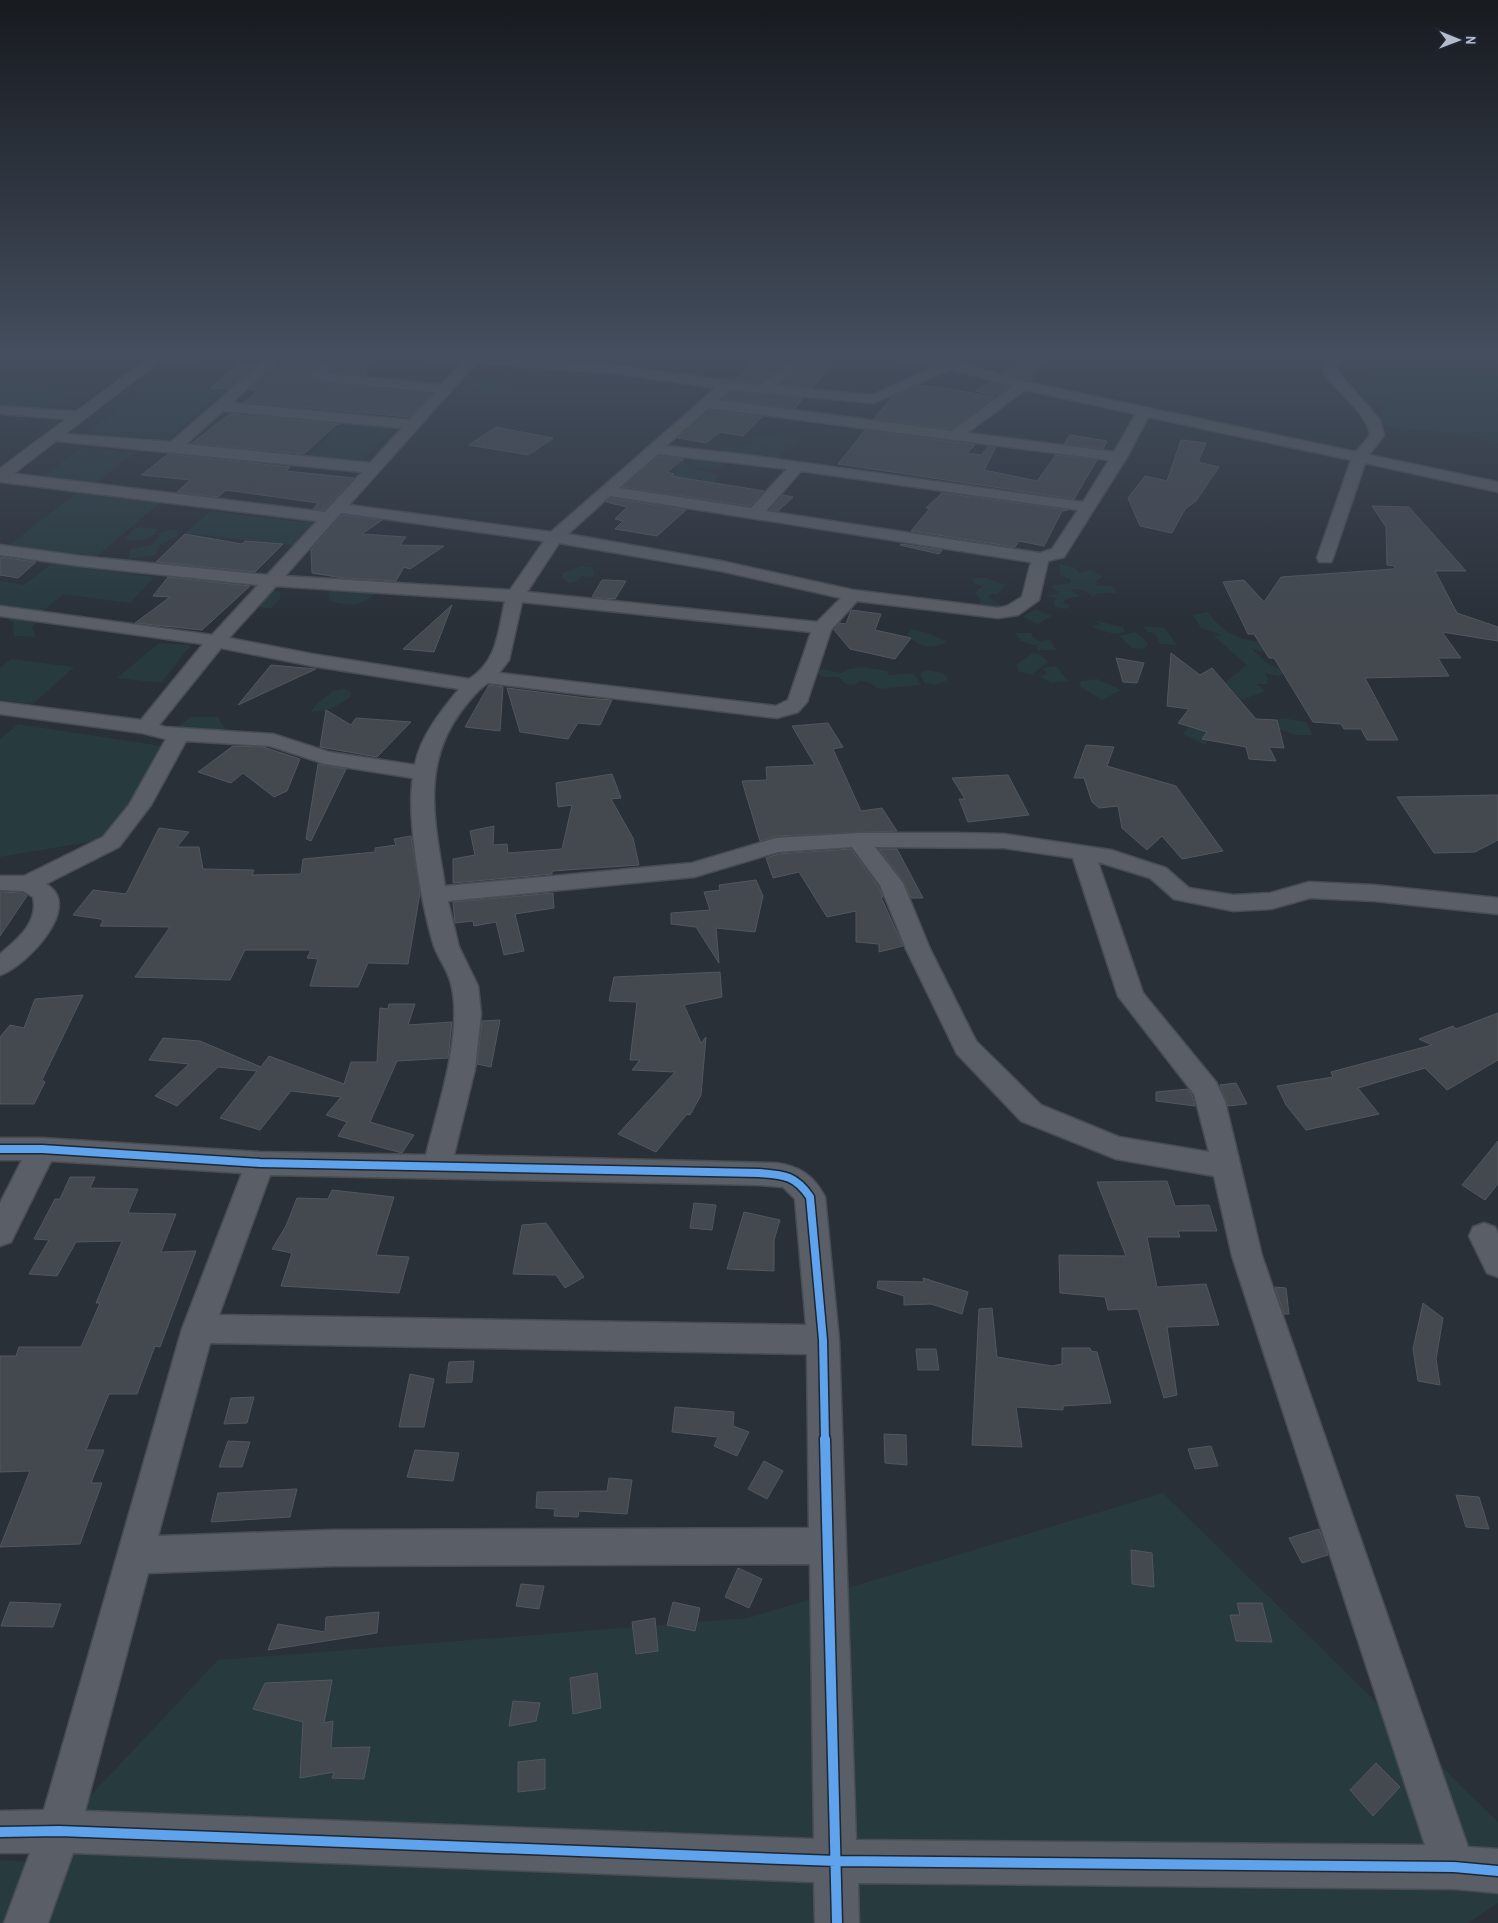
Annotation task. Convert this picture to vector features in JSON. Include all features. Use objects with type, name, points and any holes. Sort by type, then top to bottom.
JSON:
[{"type":"street","points":[[0,477],[42,444]]},
{"type":"street","points":[[134,444],[372,468]]},
{"type":"street","points":[[174,447],[178,444]]},
{"type":"street","points":[[146,727],[217,641],[395,444]]},
{"type":"street","points":[[437,1168],[461,1069],[468,1014],[465,986],[447,947],[435,895],[425,834],[422,788],[427,757],[436,735],[446,718],[500,660],[515,596],[555,537],[661,444]]},
{"type":"street","points":[[1021,444],[1120,457]]},
{"type":"street","points":[[607,490],[754,515],[1040,558],[1058,553],[1127,444]]},
{"type":"street","points":[[1289,444],[1359,459],[1433,472],[1498,487]]},
{"type":"street","points":[[1325,558],[1359,459],[1370,444]]},
{"type":"street","points":[[655,449],[1088,507]]},
{"type":"street","points":[[754,515],[797,467]]},
{"type":"street","points":[[0,477],[555,537],[721,566],[853,594],[998,613],[1012,611],[1030,600],[1040,558]]},
{"type":"street","points":[[0,550],[80,561],[273,581],[515,596],[822,628]]},
{"type":"street","points":[[0,611],[217,641],[312,660],[479,681],[777,712],[791,708],[797,702],[822,628],[853,594]]},
{"type":"street","points":[[0,708],[146,727],[162,733],[179,735],[273,740],[325,758],[424,773]]},
{"type":"street","points":[[28,884],[111,842],[157,776],[179,735]]},
{"type":"street","points":[[435,895],[694,870],[776,845],[858,840],[1004,841],[1110,857],[1158,873],[1182,894],[1233,903],[1271,901],[1310,890],[1374,893],[1498,906]]},
{"type":"street","points":[[858,840],[891,883],[918,949],[966,1047],[1031,1113],[1116,1148],[1226,1167]]},
{"type":"street","points":[[1083,853],[1109,926],[1130,996],[1206,1089],[1211,1101],[1247,1256],[1454,1866]]},
{"type":"street","points":[[0,883],[28,884],[44,893],[47,911],[37,929],[14,958],[0,966]]},
{"type":"street","points":[[0,1149],[42,1149],[260,1163],[759,1173],[787,1176],[801,1182],[810,1197],[823,1340],[826,1546],[837,1923]]},
{"type":"street","points":[[0,1233],[42,1149]]},
{"type":"street","points":[[26,1923],[59,1831],[198,1329],[260,1163]]},
{"type":"street","points":[[1484,1236],[1498,1264]]},
{"type":"street","points":[[198,1329],[823,1340]]},
{"type":"street","points":[[134,1555],[332,1548],[826,1546]]},
{"type":"street","points":[[0,1832],[59,1831],[836,1861],[1454,1866],[1498,1871]]},
{"type":"green space","points":[[321,444],[379,444],[362,460],[308,456]]},
{"type":"green space","points":[[736,444],[795,444],[774,459],[765,454],[747,459],[737,453],[722,457],[724,448],[744,448]]},
{"type":"green space","points":[[81,448],[135,452],[93,485],[37,481]]},
{"type":"green space","points":[[693,457],[723,460],[725,465],[720,469],[691,468],[719,475],[712,484],[701,483],[703,478],[699,477],[693,481],[672,478],[673,473],[684,459],[685,464],[695,462]]},
{"type":"green space","points":[[78,492],[161,502],[97,556],[8,546]]},
{"type":"green space","points":[[211,511],[320,524],[297,546],[185,533]]},
{"type":"green space","points":[[140,527],[159,529],[152,536],[144,540],[125,539],[133,529]]},
{"type":"green space","points":[[173,529],[178,531],[178,535],[159,546],[156,555],[128,559],[131,549],[152,545],[159,537],[159,533]]},
{"type":"green space","points":[[51,564],[154,577],[130,603],[64,594],[40,613],[40,620],[32,626],[35,637],[14,636],[13,623],[8,620],[18,612],[0,609],[0,581],[24,585]]},
{"type":"green space","points":[[1059,564],[1075,568],[1079,573],[1090,570],[1103,577],[1096,581],[1097,586],[1112,586],[1117,593],[1098,593],[1093,597],[1082,590],[1073,589],[1070,590],[1080,596],[1066,599],[1063,603],[1071,606],[1065,609],[1055,607],[1053,602],[1057,598],[1045,596],[1059,593],[1051,586],[1070,583],[1072,580],[1060,575]]},
{"type":"green space","points":[[582,566],[592,567],[595,574],[592,577],[582,576],[577,581],[569,583],[561,577],[563,575],[561,574]]},
{"type":"green space","points":[[972,578],[986,578],[1006,585],[998,594],[991,594],[988,597],[1002,606],[1001,610],[979,607],[980,599],[975,593],[982,586],[973,583]]},
{"type":"green space","points":[[332,589],[375,592],[371,597],[360,603],[341,604],[329,599],[329,592]]},
{"type":"green space","points":[[266,592],[280,592],[280,599],[272,608],[251,604]]},
{"type":"green space","points":[[1036,609],[1052,616],[1038,624],[1023,617]]},
{"type":"green space","points":[[1208,612],[1224,629],[1238,637],[1261,642],[1265,650],[1262,652],[1251,648],[1267,663],[1285,672],[1279,676],[1265,673],[1268,678],[1267,684],[1257,684],[1265,691],[1242,700],[1223,684],[1247,665],[1214,636],[1222,635],[1201,628],[1193,615]]},
{"type":"green space","points":[[1093,620],[1123,627],[1125,632],[1113,633],[1099,630],[1092,626],[1101,624]]},
{"type":"green space","points":[[1142,626],[1165,628],[1177,645],[1160,644],[1155,633],[1148,632]]},
{"type":"green space","points":[[911,629],[928,633],[947,642],[931,647],[921,645],[908,635]]},
{"type":"green space","points":[[1136,632],[1148,643],[1145,649],[1132,648],[1119,636]]},
{"type":"green space","points":[[1016,633],[1031,633],[1033,638],[1041,642],[1050,639],[1056,650],[1037,650],[1037,646],[1020,641]]},
{"type":"green space","points":[[159,643],[191,645],[161,683],[117,678]]},
{"type":"green space","points":[[1033,653],[1041,655],[1048,662],[1031,675],[1018,671],[1017,664]]},
{"type":"green space","points":[[11,659],[74,667],[33,704],[0,700],[0,668]]},
{"type":"green space","points":[[1056,666],[1068,681],[1051,683],[1040,676],[1047,674],[1043,668]]},
{"type":"green space","points":[[862,667],[887,671],[889,675],[914,673],[921,685],[879,689],[870,683],[860,681],[855,685],[845,684],[839,677],[822,677],[817,673],[821,669],[842,673],[849,669]]},
{"type":"green space","points":[[926,670],[943,673],[948,680],[935,685],[924,683],[920,674]]},
{"type":"green space","points":[[1097,679],[1121,690],[1102,700],[1079,686],[1081,681]]},
{"type":"green space","points":[[345,689],[350,692],[351,697],[329,710],[311,712],[318,703],[333,691]]},
{"type":"green space","points":[[191,717],[218,717],[226,730],[226,734],[178,730],[176,728]]},
{"type":"green space","points":[[1282,718],[1306,722],[1313,735],[1296,735],[1274,728],[1278,720]]},
{"type":"green space","points":[[18,724],[168,747],[112,838],[0,857],[0,739]]},
{"type":"green space","points":[[1188,727],[1194,729],[1202,727],[1211,736],[1205,745],[1183,734]]},
{"type":"green space","points":[[1163,1493],[1498,1822],[1498,1903],[1468,1923],[0,1923],[0,1860],[28,1862],[218,1660],[748,1618]]},
{"type":"building","points":[[200,444],[315,444],[304,454]]},
{"type":"building","points":[[471,444],[545,444],[529,455],[469,445]]},
{"type":"building","points":[[854,444],[966,444],[975,445],[967,453],[981,455],[989,446],[996,447],[984,470],[1037,481],[1056,455],[1097,460],[1074,499],[838,464]]},
{"type":"building","points":[[1064,444],[1106,444],[1103,449]]},
{"type":"building","points":[[1180,444],[1206,444],[1198,462],[1219,467],[1196,501],[1185,509],[1172,533],[1140,526],[1128,498],[1145,476],[1167,481]]},
{"type":"building","points":[[168,454],[290,467],[286,471],[354,478],[324,510],[313,509],[318,503],[226,490],[218,497],[177,492],[190,480],[141,475]]},
{"type":"building","points":[[659,456],[684,459],[667,472],[674,474],[671,476],[764,491],[750,506],[623,487]]},
{"type":"building","points":[[942,493],[1068,510],[1062,511],[1044,546],[1019,541],[1015,547],[911,531],[930,508],[926,508]]},
{"type":"building","points":[[783,495],[793,497],[778,511],[770,510]]},
{"type":"building","points":[[611,498],[686,510],[657,536],[615,529],[623,521],[615,519],[627,507],[606,502]]},
{"type":"building","points":[[1372,506],[1409,507],[1466,571],[1435,571],[1457,613],[1498,627],[1498,641],[1442,632],[1461,658],[1438,658],[1449,676],[1365,678],[1398,740],[1367,740],[1361,729],[1344,729],[1341,724],[1313,722],[1274,658],[1269,658],[1254,634],[1248,634],[1223,582],[1244,580],[1264,602],[1281,577],[1394,569],[1395,566],[1387,565],[1386,527]]},
{"type":"building","points":[[342,515],[382,520],[362,534],[406,537],[400,545],[444,546],[410,569],[404,567],[396,581],[343,578],[312,573],[311,550]]},
{"type":"building","points":[[185,534],[242,544],[245,541],[283,544],[255,572],[156,562]]},
{"type":"building","points":[[901,544],[942,550],[939,554]]},
{"type":"building","points":[[0,557],[36,562],[18,578],[0,575]]},
{"type":"building","points":[[168,577],[250,586],[202,630],[135,623],[170,597],[153,596]]},
{"type":"building","points":[[602,580],[626,581],[615,599],[592,597]]},
{"type":"building","points":[[452,605],[434,652],[403,649]]},
{"type":"building","points":[[851,610],[881,614],[875,630],[911,638],[895,659],[850,649],[834,630],[840,623],[846,624]]},
{"type":"building","points":[[1171,653],[1200,675],[1212,668],[1256,719],[1277,720],[1284,748],[1269,747],[1276,761],[1249,759],[1246,747],[1202,739],[1207,732],[1178,723],[1189,709],[1167,706]]},
{"type":"building","points":[[1116,658],[1144,663],[1137,683],[1123,682]]},
{"type":"building","points":[[271,665],[316,669],[238,705]]},
{"type":"building","points":[[489,685],[503,687],[500,731],[465,727]]},
{"type":"building","points":[[507,688],[612,700],[600,725],[578,723],[568,739],[520,732]]},
{"type":"building","points":[[326,710],[351,725],[356,718],[411,722],[377,757],[320,747]]},
{"type":"building","points":[[828,723],[843,747],[833,749],[861,811],[882,808],[897,831],[776,836],[760,841],[742,781],[767,780],[766,767],[815,765],[792,726]]},
{"type":"building","points":[[1086,745],[1114,747],[1107,766],[1176,786],[1223,851],[1182,859],[1162,836],[1147,850],[1122,828],[1118,806],[1099,808],[1092,802],[1084,778],[1074,778]]},
{"type":"building","points":[[233,746],[263,747],[300,759],[287,791],[274,797],[243,773],[231,783],[198,772]]},
{"type":"building","points":[[318,764],[346,769],[311,841],[306,839]]},
{"type":"building","points":[[612,774],[621,798],[611,799],[633,838],[639,865],[552,871],[552,874],[453,883],[453,859],[475,855],[470,831],[494,826],[493,845],[507,844],[508,853],[562,849],[572,805],[558,807],[556,783]]},
{"type":"building","points":[[1008,775],[1029,815],[968,822],[959,799],[965,799],[952,778]]},
{"type":"building","points":[[1498,795],[1498,840],[1475,852],[1434,853],[1397,797]]},
{"type":"building","points":[[159,828],[189,832],[177,847],[199,847],[203,869],[254,870],[252,875],[301,874],[303,859],[375,852],[375,848],[396,845],[394,839],[411,836],[420,893],[408,964],[368,963],[358,987],[310,986],[318,959],[307,958],[311,950],[245,950],[230,980],[135,977],[170,927],[100,926],[103,921],[100,919],[73,915],[93,890],[126,894]]},
{"type":"building","points":[[851,849],[878,886],[903,946],[879,952],[879,944],[856,942],[856,911],[827,917],[799,872],[773,878],[766,858],[778,854]]},
{"type":"building","points":[[879,849],[897,849],[923,898],[911,898],[904,882]]},
{"type":"building","points":[[756,880],[763,896],[755,932],[716,928],[719,963],[696,927],[671,924],[671,913],[710,910],[704,892],[720,890],[719,885]]},
{"type":"building","points":[[0,892],[22,893],[27,896],[0,936]]},
{"type":"building","points":[[553,893],[554,908],[515,914],[524,951],[504,955],[496,922],[474,926],[473,921],[455,923],[453,902]]},
{"type":"building","points":[[720,972],[722,997],[684,1005],[701,1043],[706,1037],[701,1095],[690,1115],[687,1114],[656,1152],[618,1134],[675,1072],[632,1070],[640,1060],[630,1060],[637,1002],[609,1001],[614,977]]},
{"type":"building","points":[[83,995],[42,1080],[45,1082],[34,1104],[0,1104],[0,1037],[10,1025],[24,1028],[35,999]]},
{"type":"building","points":[[389,1004],[415,1004],[408,1025],[452,1022],[448,1058],[397,1061],[370,1122],[414,1135],[402,1153],[338,1136],[347,1122],[326,1115],[341,1097],[291,1091],[260,1130],[220,1118],[257,1071],[218,1067],[177,1106],[155,1096],[189,1064],[149,1060],[163,1038],[200,1041],[261,1067],[269,1056],[344,1084],[351,1062],[377,1062],[380,1008],[388,1009]]},
{"type":"building","points":[[1498,1013],[1498,1060],[1447,1090],[1425,1068],[1358,1088],[1379,1114],[1306,1130],[1286,1105],[1277,1086],[1333,1077],[1331,1072],[1432,1045],[1419,1039],[1453,1026],[1456,1029]]},
{"type":"building","points":[[500,1020],[491,1067],[477,1064],[482,1021]]},
{"type":"building","points":[[1236,1083],[1247,1104],[1228,1106],[1220,1085]]},
{"type":"building","points":[[1188,1089],[1195,1106],[1156,1101],[1156,1092]]},
{"type":"building","points":[[1498,1141],[1498,1184],[1485,1200],[1462,1185]]},
{"type":"building","points":[[70,1177],[95,1177],[90,1188],[138,1189],[128,1213],[176,1214],[161,1252],[196,1251],[160,1347],[155,1346],[137,1394],[109,1394],[86,1450],[104,1450],[91,1483],[102,1483],[80,1544],[0,1547],[30,1471],[0,1472],[0,1356],[16,1356],[19,1347],[81,1347],[100,1303],[96,1303],[122,1241],[76,1242],[57,1276],[29,1274],[49,1240],[34,1239],[55,1199],[60,1199]]},
{"type":"building","points":[[1167,1181],[1175,1206],[1209,1205],[1217,1231],[1178,1231],[1180,1237],[1147,1237],[1157,1287],[1206,1284],[1219,1325],[1167,1327],[1177,1395],[1164,1398],[1138,1309],[1108,1310],[1105,1297],[1060,1293],[1059,1255],[1126,1256],[1097,1182]]},
{"type":"building","points":[[332,1190],[394,1197],[376,1255],[409,1257],[399,1293],[281,1286],[292,1253],[272,1249],[286,1226],[297,1198],[328,1199]]},
{"type":"building","points":[[694,1203],[716,1205],[712,1230],[690,1228]]},
{"type":"building","points":[[744,1212],[780,1220],[774,1240],[774,1271],[727,1269]]},
{"type":"building","points":[[546,1223],[584,1277],[565,1288],[556,1275],[513,1274],[522,1225]]},
{"type":"building","points":[[923,1278],[968,1292],[962,1314],[931,1304],[904,1305],[904,1296],[877,1288],[878,1281],[924,1282]]},
{"type":"building","points":[[1275,1287],[1286,1288],[1289,1314],[1284,1314]]},
{"type":"building","points":[[1423,1303],[1443,1318],[1436,1359],[1440,1385],[1418,1381],[1413,1349]]},
{"type":"building","points":[[992,1308],[997,1357],[1052,1366],[1062,1364],[1062,1348],[1090,1348],[1091,1351],[1097,1352],[1111,1403],[1063,1406],[1063,1410],[1016,1407],[1022,1447],[972,1445],[979,1309]]},
{"type":"building","points":[[916,1349],[936,1349],[939,1370],[918,1370]]},
{"type":"building","points":[[474,1361],[472,1382],[446,1383],[449,1362]]},
{"type":"building","points":[[410,1374],[434,1379],[424,1427],[399,1427]]},
{"type":"building","points":[[254,1397],[247,1423],[224,1424],[231,1398]]},
{"type":"building","points":[[675,1407],[734,1412],[733,1426],[749,1432],[737,1456],[714,1446],[718,1437],[672,1432]]},
{"type":"building","points":[[884,1434],[906,1435],[907,1465],[885,1463]]},
{"type":"building","points":[[228,1441],[250,1442],[242,1467],[219,1467]]},
{"type":"building","points":[[1211,1446],[1218,1466],[1195,1469],[1188,1449]]},
{"type":"building","points":[[415,1450],[459,1453],[453,1481],[407,1477]]},
{"type":"building","points":[[764,1461],[783,1471],[767,1499],[748,1489]]},
{"type":"building","points":[[609,1478],[632,1480],[627,1514],[579,1511],[578,1517],[554,1516],[555,1509],[536,1508],[537,1492],[607,1491]]},
{"type":"building","points":[[297,1489],[290,1517],[211,1522],[218,1493]]},
{"type":"building","points":[[1456,1495],[1479,1497],[1489,1529],[1466,1527]]},
{"type":"building","points":[[1319,1529],[1328,1555],[1302,1563],[1289,1538]]},
{"type":"building","points":[[1131,1550],[1152,1553],[1154,1587],[1132,1584]]},
{"type":"building","points":[[738,1568],[762,1579],[749,1608],[725,1597]]},
{"type":"building","points":[[521,1584],[544,1586],[539,1609],[516,1606]]},
{"type":"building","points":[[10,1602],[61,1604],[53,1627],[1,1626]]},
{"type":"building","points":[[673,1602],[700,1608],[695,1631],[667,1625]]},
{"type":"building","points":[[1237,1603],[1262,1603],[1272,1642],[1236,1641],[1230,1615],[1240,1615]]},
{"type":"building","points":[[379,1612],[377,1633],[268,1650],[278,1624],[325,1632],[326,1617]]},
{"type":"building","points":[[655,1618],[658,1651],[636,1654],[632,1622]]},
{"type":"building","points":[[597,1673],[601,1708],[573,1714],[570,1678]]},
{"type":"building","points":[[332,1680],[324,1723],[333,1721],[331,1748],[370,1747],[364,1779],[332,1778],[334,1772],[300,1778],[303,1722],[253,1709],[265,1683]]},
{"type":"building","points":[[513,1701],[540,1703],[536,1721],[509,1726]]},
{"type":"building","points":[[545,1759],[545,1789],[518,1792],[518,1762]]},
{"type":"building","points":[[1376,1763],[1400,1787],[1373,1816],[1350,1790]]},
{"type":"cycle path","points":[[0,1149],[42,1149],[260,1163],[759,1173],[783,1175],[800,1183],[810,1197],[823,1340],[837,1923]]},
{"type":"cycle path","points":[[0,1832],[59,1831],[836,1861],[1454,1867],[1498,1871]]}]
